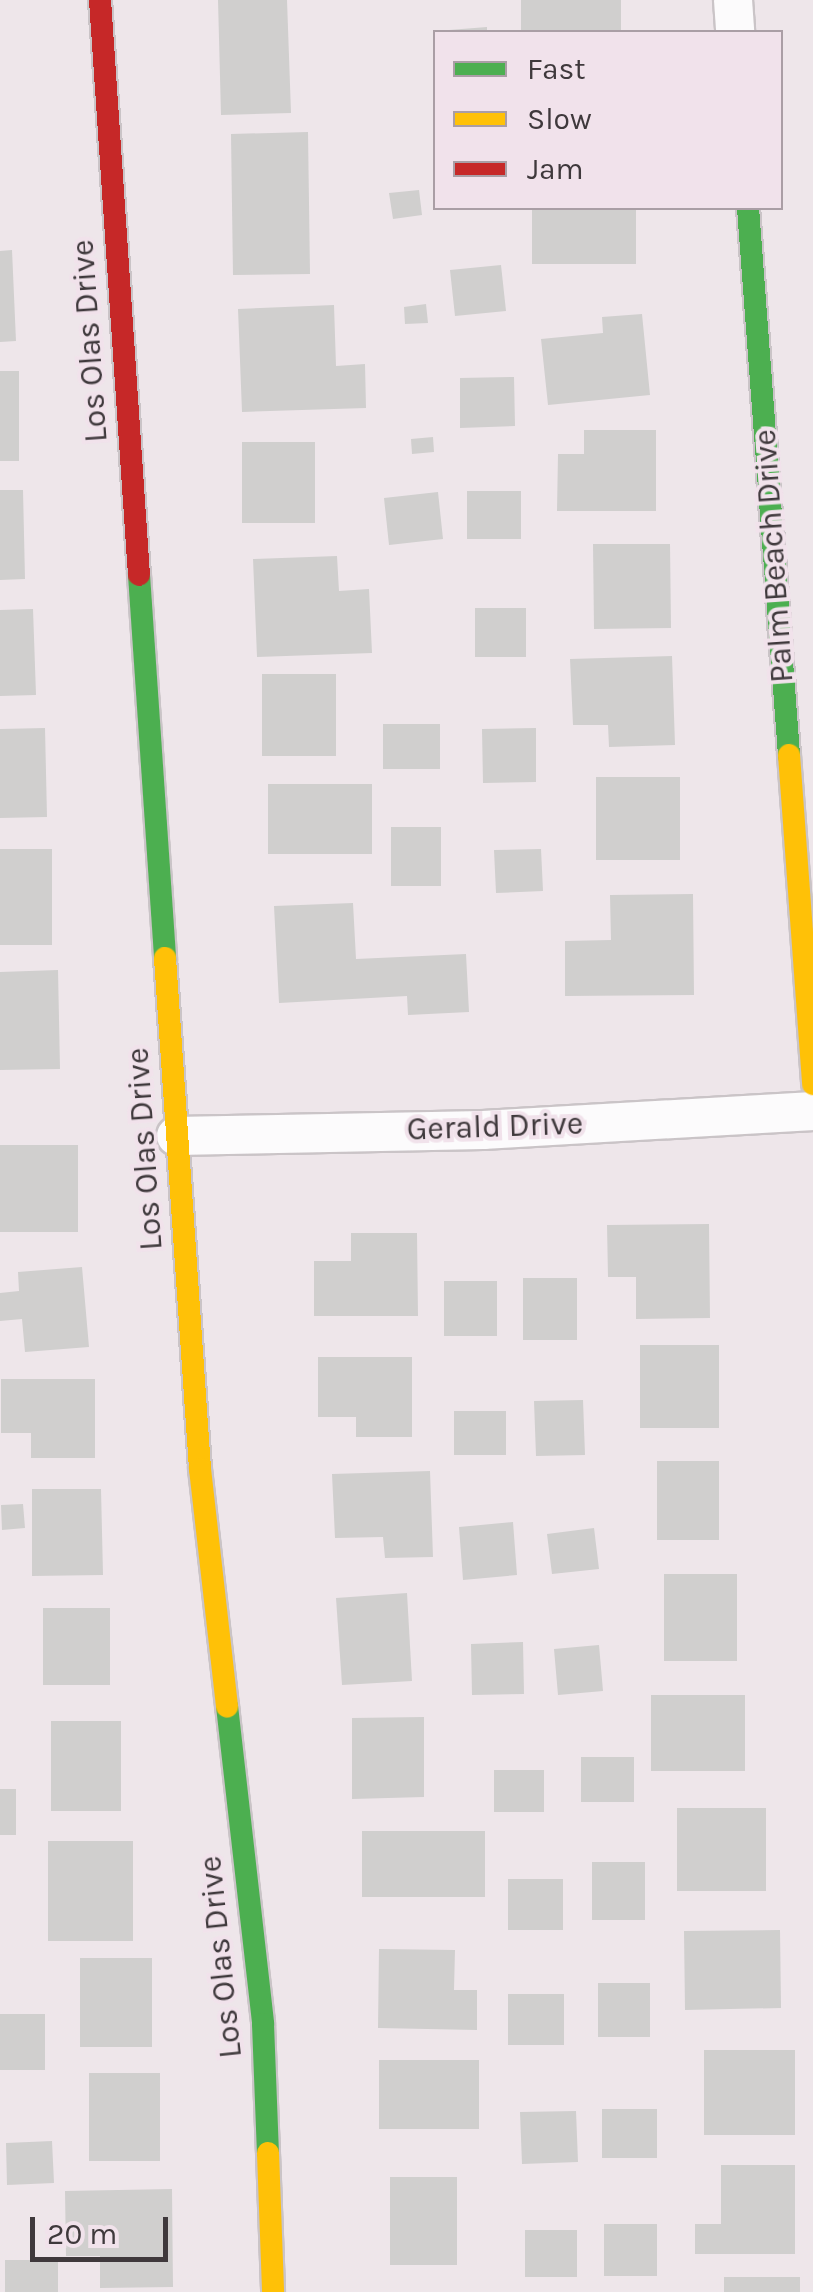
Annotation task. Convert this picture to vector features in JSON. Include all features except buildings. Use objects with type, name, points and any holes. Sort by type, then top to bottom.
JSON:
[{"type":"street","name":"Los Olas Drive","points":[[100,0],[200,1469],[263,2024],[273,2292]]},
{"type":"street","points":[[733,0],[735,30]]},
{"type":"street","name":"Palm Beach Drive","points":[[748,210],[813,1084]]},
{"type":"street","name":"Gerald Drive","points":[[176,1136],[483,1130],[813,1111]]},
{"type":"traffic: fast","points":[[748,210],[789,755]]},
{"type":"traffic: fast","points":[[139,575],[165,958]]},
{"type":"traffic: fast","points":[[227,1706],[263,2024],[268,2153]]},
{"type":"traffic: slow","points":[[789,755],[813,1084]]},
{"type":"traffic: slow","points":[[165,958],[200,1469],[227,1706]]},
{"type":"traffic: slow","points":[[268,2153],[273,2292]]},
{"type":"traffic: jam","points":[[100,0],[139,575]]}]
